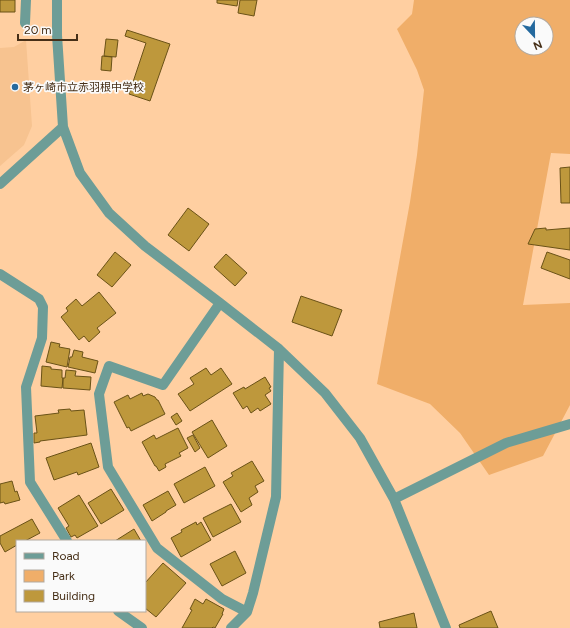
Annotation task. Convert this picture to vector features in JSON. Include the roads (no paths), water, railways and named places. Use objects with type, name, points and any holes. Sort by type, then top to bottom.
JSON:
[{"type":"street","points":[[25,23],[26,0]]},
{"type":"street","points":[[57,0],[63,127],[80,173],[108,213],[145,246],[279,349],[325,393],[360,438],[394,499],[446,628]]},
{"type":"street","points":[[0,184],[63,127]]},
{"type":"street","points":[[0,274],[39,299],[43,307],[42,338],[26,387],[30,482],[66,540]]},
{"type":"street","points":[[220,303],[163,385],[109,366],[100,394],[108,467],[157,548],[222,599],[246,612]]},
{"type":"street","points":[[231,628],[246,612],[253,593],[276,497],[279,349]]},
{"type":"street","points":[[394,499],[506,443],[570,424]]},
{"type":"street","points":[[119,612],[142,628]]},
{"type":"place","name":"茅ヶ崎市立赤羽根中学校","points":[[15,87]]}]
